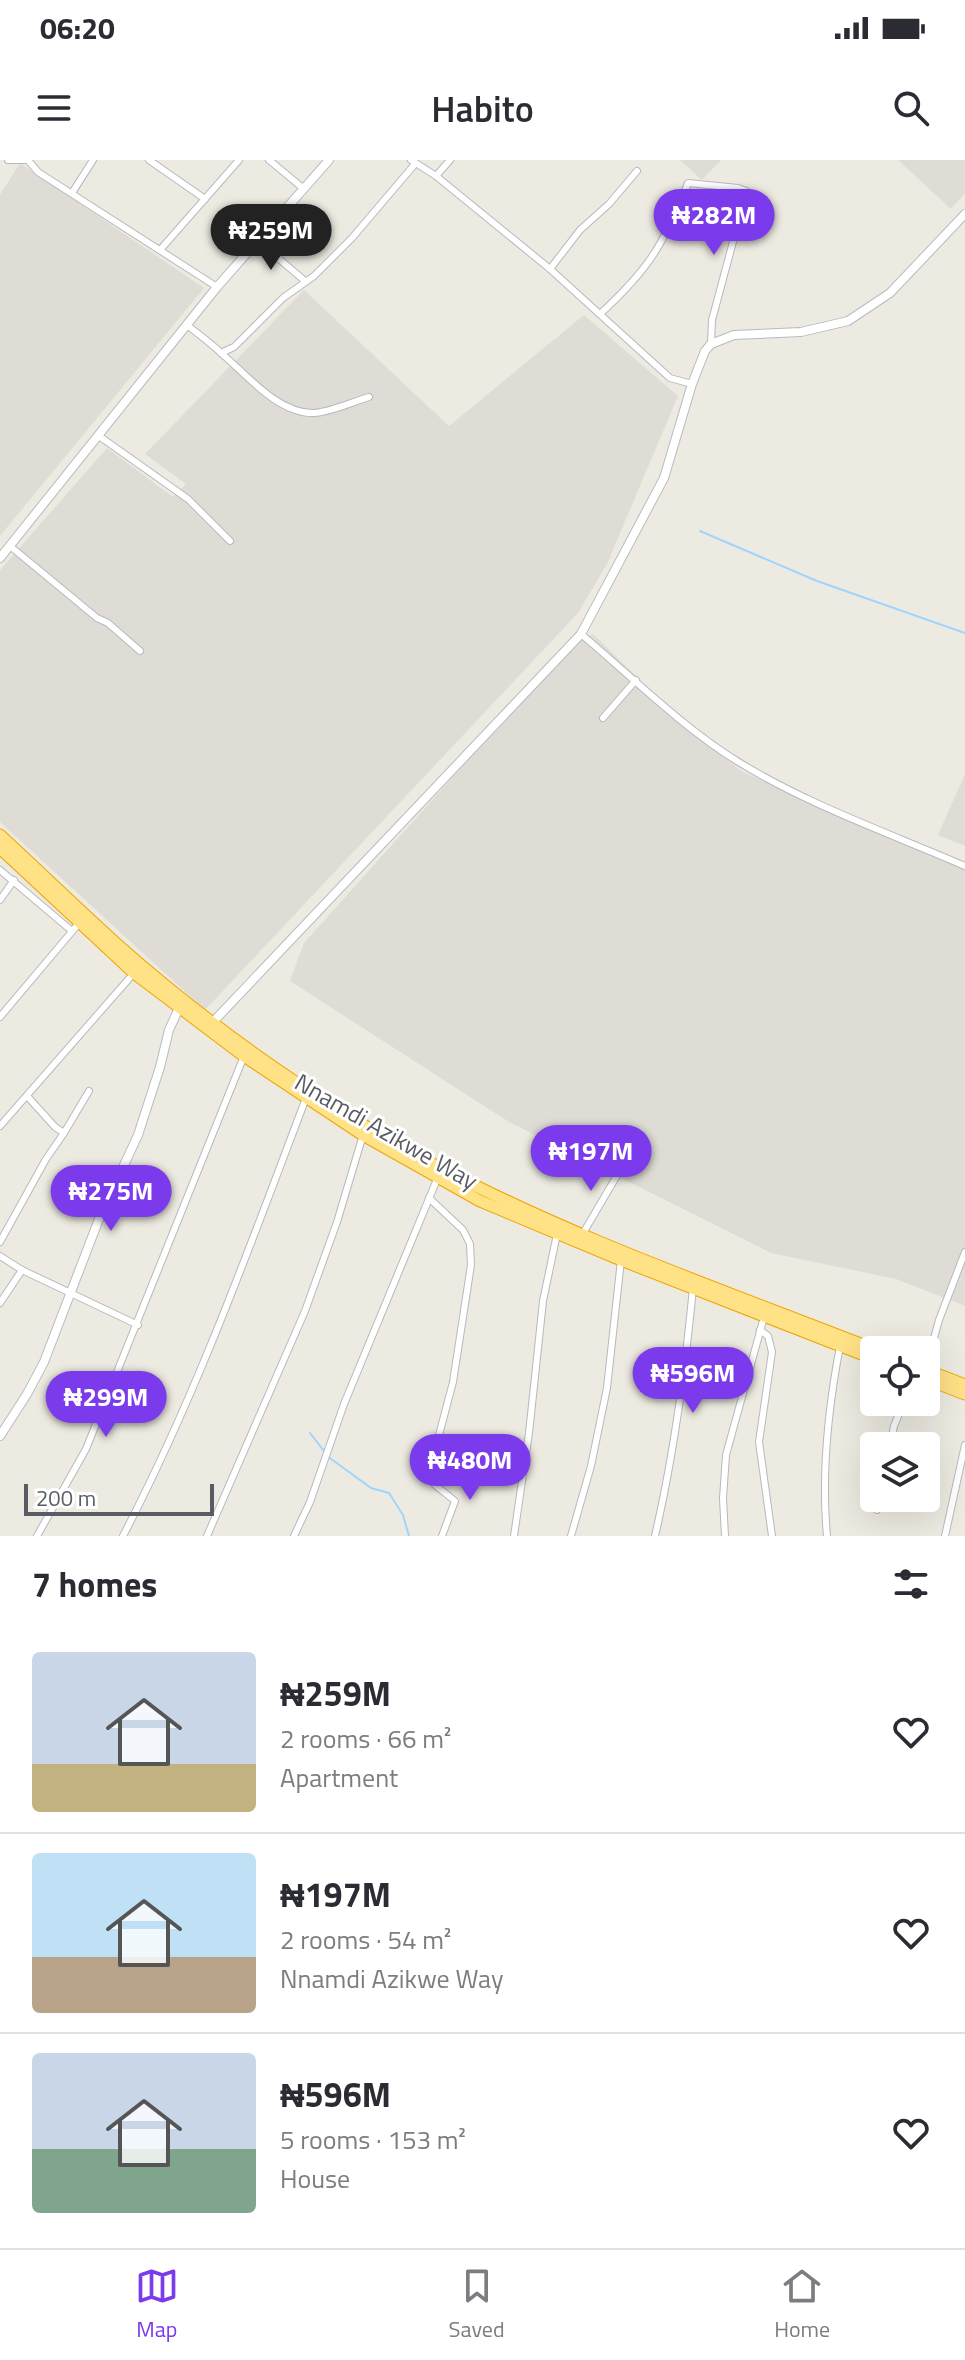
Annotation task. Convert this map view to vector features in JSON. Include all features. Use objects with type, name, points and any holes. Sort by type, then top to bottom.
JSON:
[{"type":"highway","name":"Nnamdi Azikwe Way","points":[[0,835],[119,946],[213,1022],[266,1061],[374,1131],[467,1181],[582,1235],[860,1344]]},
{"type":"highway","name":"Nnamdi Azikwe Way","points":[[0,848],[76,926],[134,973],[244,1056],[363,1135],[480,1201],[860,1354]]},
{"type":"highway","points":[[940,1375],[965,1385]]},
{"type":"highway","points":[[940,1384],[965,1394]]},
{"type":"street","points":[[8,160],[28,160],[38,172],[217,287]]},
{"type":"street","points":[[72,193],[93,160]]},
{"type":"street","points":[[149,160],[205,199]]},
{"type":"street","points":[[160,250],[239,160]]},
{"type":"street","points":[[269,160],[304,189]]},
{"type":"street","points":[[0,558],[217,287],[329,160]]},
{"type":"street","points":[[436,176],[450,160]]},
{"type":"street","points":[[221,353],[234,347],[283,298],[314,276],[352,238],[413,162],[436,176],[550,269],[670,378],[692,384]]},
{"type":"street","points":[[550,269],[580,230],[609,204],[637,171]]},
{"type":"street","points":[[600,314],[630,287],[649,264],[666,237],[688,183],[738,188],[746,191],[745,197],[712,320],[711,344]]},
{"type":"street","points":[[213,1022],[581,634],[664,478],[692,384],[705,351],[711,344],[734,335],[801,332],[848,321],[890,293],[965,214]]},
{"type":"street","points":[[258,241],[305,281]]},
{"type":"street","points":[[187,325],[256,386],[282,403],[302,411],[318,413],[369,397]]},
{"type":"street","points":[[99,436],[188,499],[230,541]]},
{"type":"street","points":[[10,546],[140,651]]},
{"type":"street","points":[[581,634],[700,736],[737,761],[788,790],[965,866]]},
{"type":"street","points":[[603,718],[636,680]]},
{"type":"street","points":[[0,870],[76,926],[0,1017]]},
{"type":"street","points":[[0,900],[14,880]]},
{"type":"street","points":[[0,1126],[134,973]]},
{"type":"street","points":[[0,1436],[44,1362],[99,1219],[138,1135],[169,1030],[179,1008]]},
{"type":"street","points":[[37,1536],[86,1449],[244,1056]]},
{"type":"street","points":[[0,1242],[46,1159],[89,1091]]},
{"type":"street","points":[[27,1096],[64,1133]]},
{"type":"street","points":[[123,1536],[160,1466],[229,1299],[306,1098]]},
{"type":"street","points":[[207,1536],[305,1311],[337,1222],[363,1135]]},
{"type":"street","points":[[582,1235],[622,1167]]},
{"type":"street","points":[[294,1536],[438,1177]]},
{"type":"street","points":[[429,1198],[463,1230],[470,1244],[471,1265],[453,1382],[429,1473],[435,1485],[455,1501],[442,1536]]},
{"type":"street","points":[[514,1536],[543,1301],[557,1234]]},
{"type":"street","points":[[935,1336],[965,1252]]},
{"type":"street","points":[[0,1256],[22,1270],[138,1325]]},
{"type":"street","points":[[571,1536],[591,1466],[607,1388],[621,1260]]},
{"type":"street","points":[[0,1303],[22,1270]]},
{"type":"street","points":[[655,1536],[684,1379],[693,1288]]},
{"type":"street","points":[[725,1536],[723,1498],[726,1455],[764,1316]]},
{"type":"street","points":[[760,1330],[768,1336],[772,1352],[759,1442],[772,1536]]},
{"type":"street","points":[[827,1536],[825,1458],[830,1401],[840,1346]]},
{"type":"street","points":[[945,1536],[965,1445]]},
{"type":"shaded area","points":[[680,160],[721,160],[702,180]]},
{"type":"shaded area","points":[[898,160],[965,160],[965,193],[951,209]]},
{"type":"shaded area","points":[[20,163],[204,288],[0,536],[0,195]]},
{"type":"shaded area","points":[[304,290],[449,426],[584,315],[678,396],[607,564],[578,613],[205,1010],[0,822],[0,570],[107,448],[173,497],[186,484],[145,454]]},
{"type":"shaded area","points":[[593,634],[699,738],[743,772],[965,866],[965,1306],[896,1279],[771,1253],[509,1122],[290,981],[304,943],[571,645]]},
{"type":"shaded area","points":[[965,774],[965,846],[938,835]]},
{"type":"waterway","points":[[700,531],[817,581],[965,633]]},
{"type":"waterway","points":[[310,1433],[324,1451]]},
{"type":"waterway","points":[[327,1456],[371,1488],[389,1493],[403,1515],[409,1536]]}]
